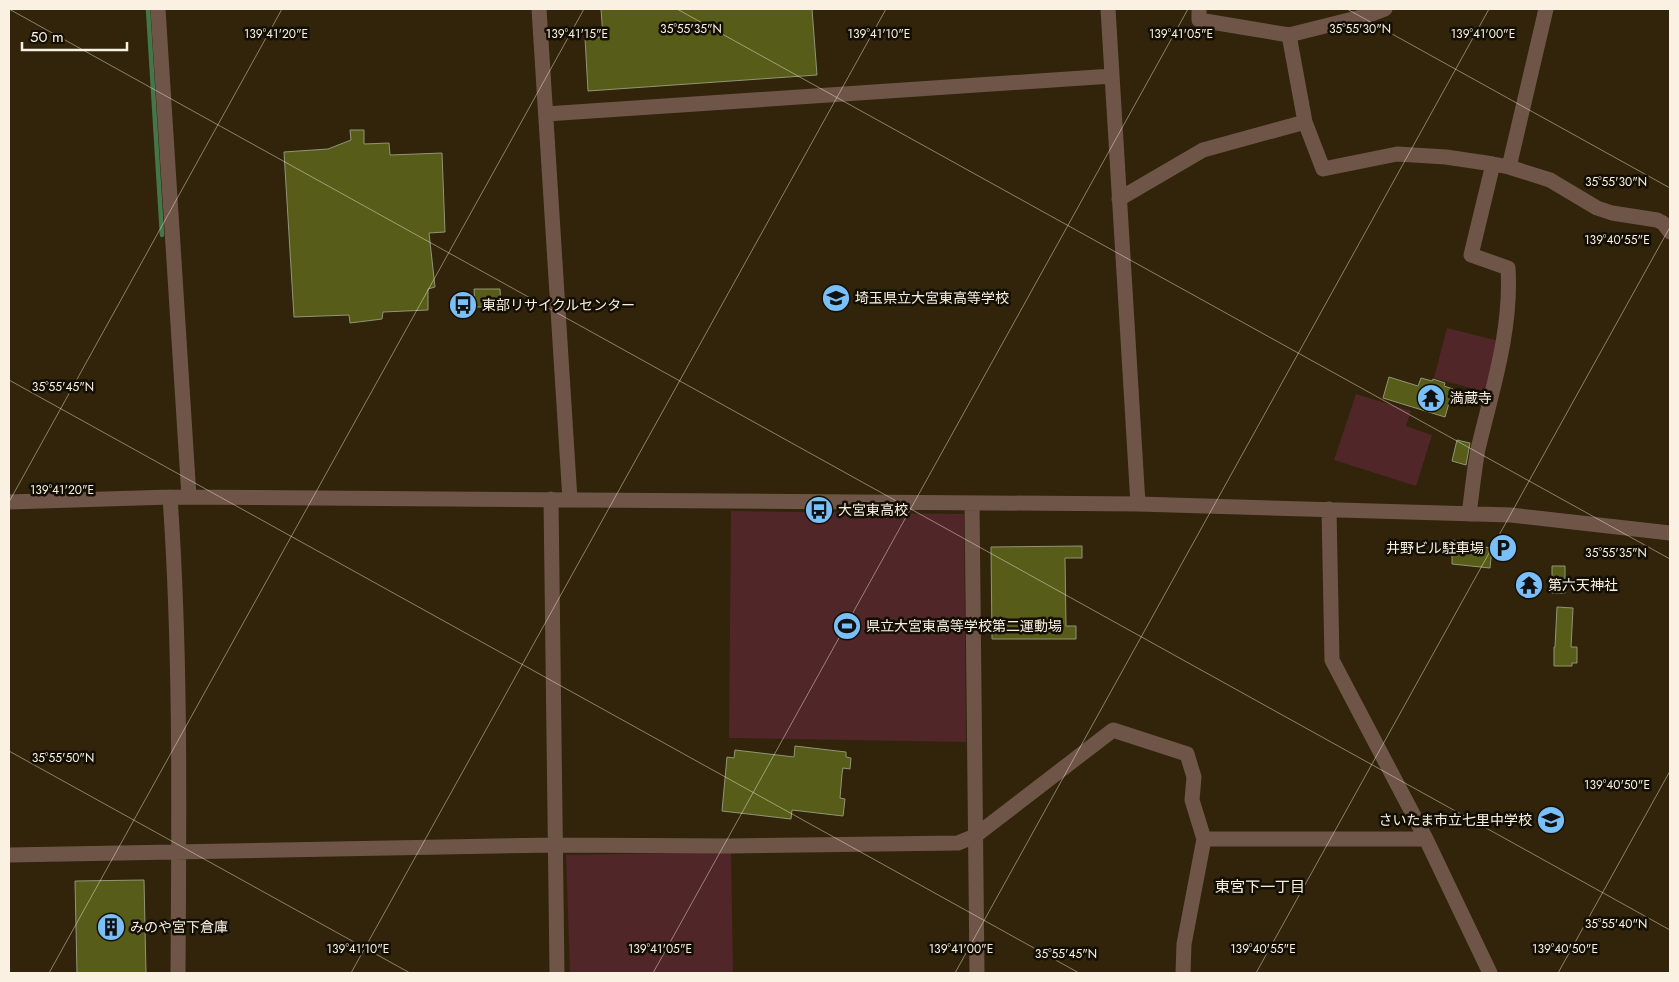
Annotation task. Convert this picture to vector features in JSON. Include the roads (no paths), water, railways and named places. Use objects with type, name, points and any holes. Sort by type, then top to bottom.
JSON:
[{"type":"street","points":[[158,9],[189,497]]},
{"type":"street","points":[[539,9],[570,500]]},
{"type":"street","points":[[1108,9],[1138,504]]},
{"type":"street","points":[[1199,9],[1199,20],[1289,35],[1384,9]]},
{"type":"street","points":[[1509,167],[1546,9]]},
{"type":"street","points":[[1289,35],[1305,122],[1323,169],[1397,154],[1446,157],[1493,164],[1550,180],[1598,208],[1612,213],[1657,220],[1664,223],[1670,232]]},
{"type":"street","points":[[546,114],[1112,76]]},
{"type":"street","points":[[1120,199],[1203,150],[1305,122]]},
{"type":"street","points":[[1469,514],[1478,451],[1503,344],[1509,292],[1508,268],[1471,255],[1493,164]]},
{"type":"street","points":[[170,496],[176,581],[179,852],[178,973]]},
{"type":"street","points":[[9,502],[170,496],[1138,504],[1469,514],[1541,518],[1670,533]]},
{"type":"street","points":[[551,499],[557,973]]},
{"type":"street","points":[[972,502],[977,973]]},
{"type":"street","points":[[1329,509],[1332,660],[1426,839],[1490,973]]},
{"type":"street","points":[[9,855],[555,845],[730,846],[958,843],[975,836],[1113,730],[1187,754],[1194,777],[1192,800],[1204,839],[1184,944],[1183,973]]},
{"type":"street","points":[[1204,839],[1426,839]]},
{"type":"waterway","points":[[148,9],[162,235]]},
{"type":"place","name":"埼玉県立大宮東高等学校","points":[[836,298]]},
{"type":"place","name":"東部リサイクルセンター","points":[[463,305]]},
{"type":"place","name":"満蔵寺","points":[[1431,398]]},
{"type":"place","name":"大宮東高校","points":[[819,510]]},
{"type":"place","name":"井野ビル駐車場","points":[[1503,548]]},
{"type":"place","name":"第六天神社","points":[[1529,585]]},
{"type":"place","name":"県立大宮東高等学校第二運動場","points":[[847,626]]},
{"type":"place","name":"さいたま市立七里中学校","points":[[1551,820]]},
{"type":"place","name":"みのや宮下倉庫","points":[[111,927]]},
{"type":"district","name":"東宮下一丁目","points":[[1260,887]]}]
